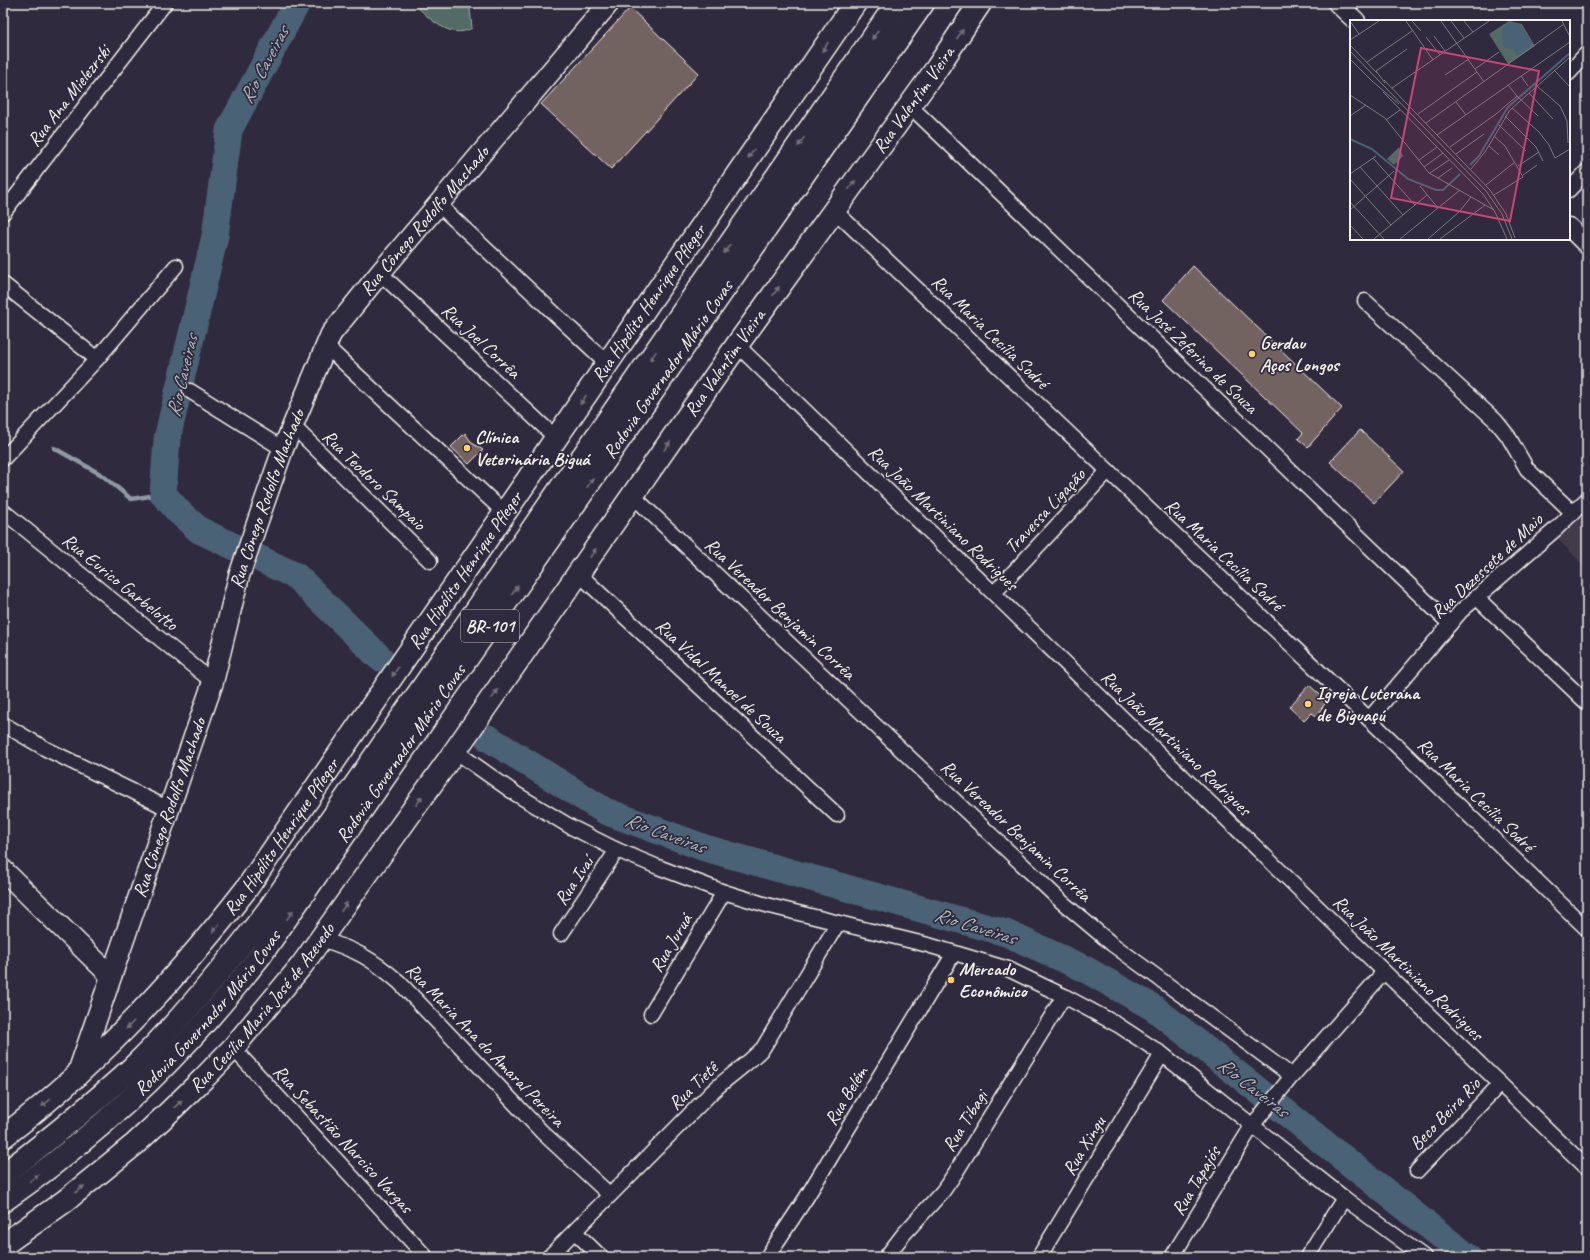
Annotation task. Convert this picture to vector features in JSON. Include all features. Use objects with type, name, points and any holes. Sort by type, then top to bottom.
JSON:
[{"type":"main road","name":"Rua Cônego Rodolfo Machado","points":[[76,1078],[213,682],[239,576],[255,529],[283,449],[326,346],[337,326],[380,273],[609,3]]},
{"type":"main road","name":"Rua Hipólito Henrique Pfleger","points":[[3,1137],[76,1078],[152,1002],[212,932],[242,894],[855,3]]},
{"type":"main road","name":"Rodovia Governador Mário Covas","points":[[3,1175],[89,1106],[132,1068],[169,1030],[242,945],[278,896],[897,3]]},
{"type":"main road","name":"Rodovia Governador Mário Covas","points":[[3,1201],[56,1162],[102,1124],[143,1086],[188,1041],[260,956],[923,3]]},
{"type":"main road","name":"Rua Valentim Vieira","points":[[472,726],[737,345],[910,106],[980,3]]},
{"type":"main road","name":"Rua Cecília Maria José de Azevedo","points":[[3,1245],[65,1200],[135,1144],[186,1096],[233,1048],[321,939],[472,726]]},
{"type":"main road","points":[[3,870],[112,976]]},
{"type":"street","name":"Rua Ana Mielezrski","points":[[3,213],[165,3]]},
{"type":"street","points":[[1337,3],[1355,20]]},
{"type":"street","points":[[1570,72],[1587,53]]},
{"type":"street","name":"Rua José Zeferino de Souza","points":[[910,106],[1450,624]]},
{"type":"street","points":[[1570,189],[1587,171]]},
{"type":"street","points":[[438,204],[607,363]]},
{"type":"street","name":"Rua Maria Cecília Sodré","points":[[834,210],[1369,719],[1587,929]]},
{"type":"street","points":[[1570,228],[1587,244]]},
{"type":"street","points":[[3,459],[97,359],[176,266]]},
{"type":"street","name":"Rua Joel Corrêa","points":[[380,273],[556,438]]},
{"type":"street","points":[[3,284],[97,359]]},
{"type":"street","points":[[1365,301],[1496,421],[1508,436],[1527,468],[1573,513]]},
{"type":"street","name":"Rua João Martiniano Rodrigues","points":[[737,345],[1587,1168]]},
{"type":"street","points":[[326,346],[504,513]]},
{"type":"street","points":[[190,391],[283,449]]},
{"type":"street","name":"Rua Teodoro Sampaio","points":[[293,426],[430,561]]},
{"type":"street","name":"Travessa Ligação","points":[[994,594],[1108,471]]},
{"type":"street","name":"Rua Vereador Benjamin Corrêa","points":[[633,496],[1062,902],[1112,944],[1289,1079]]},
{"type":"street","name":"Rua Dezessete de Maio","points":[[1369,719],[1450,624],[1476,597],[1573,513],[1587,499]]},
{"type":"street","name":"Rua Eurico Garbelotto","points":[[3,511],[213,682]]},
{"type":"street","name":"Rua Vidal Manoel de Souza","points":[[579,574],[837,815]]},
{"type":"street","points":[[1476,597],[1587,703]]},
{"type":"street","points":[[3,724],[46,749],[169,809]]},
{"type":"street","points":[[455,751],[516,794],[548,814],[592,838],[658,867],[724,892],[770,906],[954,953],[1008,969],[1064,996],[1134,1035],[1162,1054],[1344,1198],[1424,1257]]},
{"type":"street","name":"Rua Ivaí","points":[[561,934],[618,850]]},
{"type":"street","name":"Rua Juruá","points":[[651,1014],[724,892]]},
{"type":"street","name":"Rua Tietê","points":[[549,1257],[724,1080],[754,1058],[763,1048],[838,923]]},
{"type":"street","name":"Rua Maria Ana do Amaral Pereira","points":[[321,939],[350,948],[362,954],[399,982],[542,1132],[610,1195]]},
{"type":"street","name":"Rua Belém","points":[[767,1257],[810,1192],[954,953]]},
{"type":"street","points":[[1289,1079],[1384,972]]},
{"type":"street","name":"Rua Tibagi","points":[[886,1257],[903,1235],[943,1191],[956,1172],[1064,996]]},
{"type":"street","name":"Rua Sebastião Narciso Vargas","points":[[233,1048],[426,1257]]},
{"type":"street","name":"Rua Xingu","points":[[1039,1257],[1162,1054]]},
{"type":"street","name":"Rua Tapajós","points":[[1172,1257],[1252,1126],[1289,1079]]},
{"type":"street","name":"Beco Beira Rio","points":[[1416,1171],[1500,1084]]},
{"type":"street","points":[[1308,1257],[1344,1198]]},
{"type":"street","points":[[575,1232],[602,1257]]},
{"type":"shaded area","points":[[1575,514],[1587,527],[1587,569],[1554,535]]},
{"type":"green space","points":[[413,3],[474,3],[470,9],[472,28],[456,32],[440,26],[425,15]]},
{"type":"building","points":[[630,8],[699,73],[611,169],[541,104]]},
{"type":"building","name":"Gerdau Aços Longos","points":[[1193,266],[1342,408],[1308,447],[1298,439],[1303,433],[1163,300]]},
{"type":"building","points":[[1360,430],[1404,471],[1374,503],[1330,462]]},
{"type":"building","name":"Clínica Veterinária Biguá","points":[[465,433],[472,443],[483,450],[469,464],[451,447]]},
{"type":"building","name":"Igreja Luterana de Biguaçú","points":[[1309,685],[1327,701],[1316,716],[1312,713],[1304,721],[1289,707]]},
{"type":"waterway","name":"Rio Caveiras","points":[[297,3],[229,130],[215,236],[167,439],[163,494],[179,512],[199,530],[296,576],[380,658]]},
{"type":"waterway","points":[[54,448],[102,475],[131,499],[163,494]]},
{"type":"waterway","name":"Rio Caveiras","points":[[488,738],[605,811],[705,848],[1006,933],[1083,968],[1154,1008],[1468,1257]]},
{"type":"place","name":"Gerdau Aços Longos","points":[[1252,354]]},
{"type":"place","name":"Clínica Veterinária Biguá","points":[[467,448]]},
{"type":"place","name":"Igreja Luterana de Biguaçú","points":[[1308,704]]},
{"type":"place","name":"Mercado Econômico","points":[[951,980]]}]
